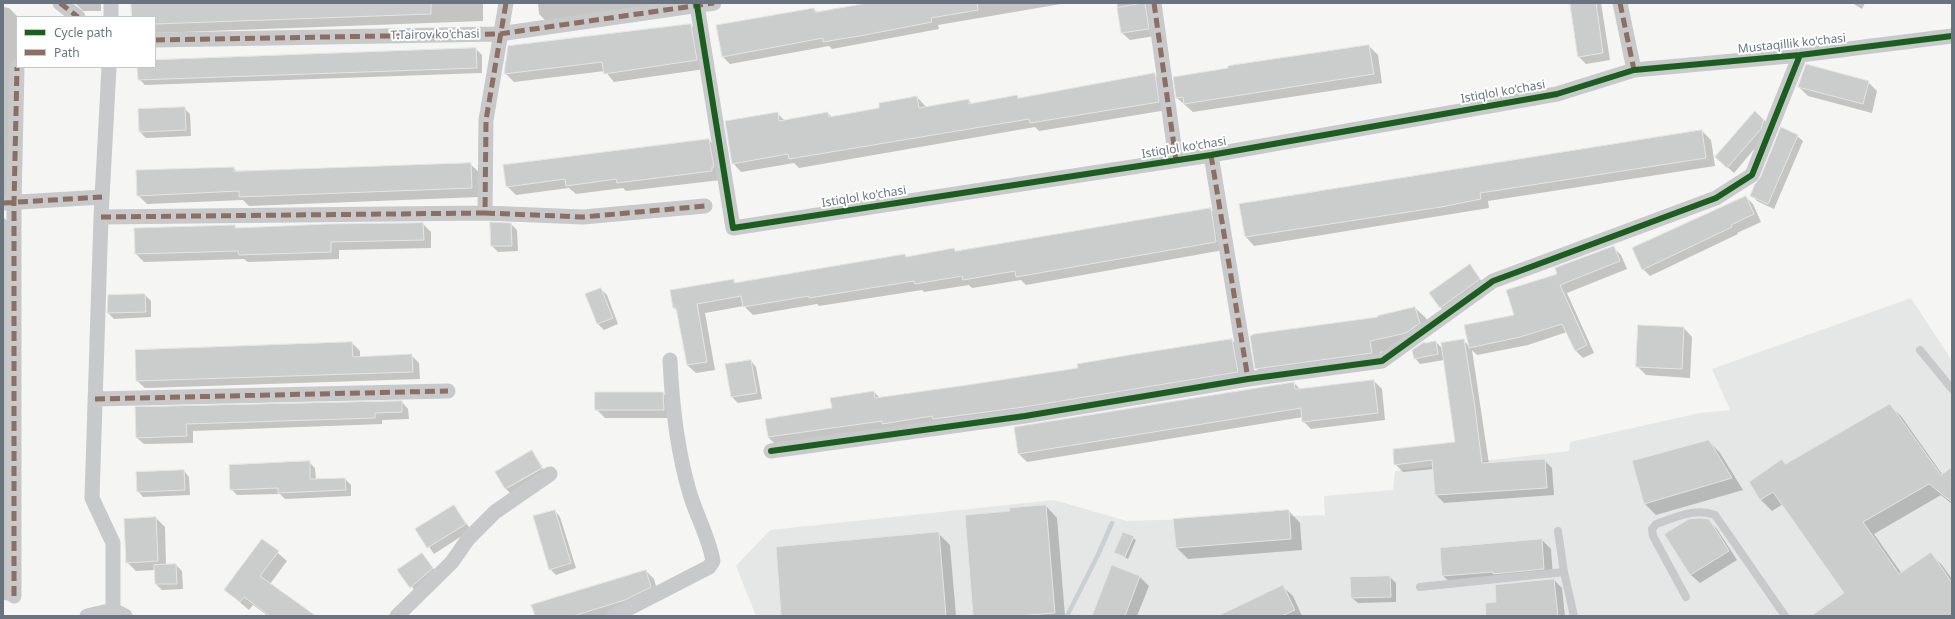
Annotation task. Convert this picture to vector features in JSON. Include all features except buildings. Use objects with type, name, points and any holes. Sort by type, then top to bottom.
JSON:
[{"type":"street","points":[[60,3],[77,16]]},
{"type":"street","points":[[111,3],[111,16]]},
{"type":"street","points":[[485,213],[486,120],[499,34],[506,3]]},
{"type":"street","name":"T.Tairov ko'chasi","points":[[156,40],[499,34],[714,3]]},
{"type":"street","points":[[1154,3],[1176,160]]},
{"type":"street","points":[[1620,3],[1634,70]]},
{"type":"street","name":"Istiqlol ko'chasi","points":[[697,5],[733,228],[1211,155],[1557,94],[1634,70]]},
{"type":"street","name":"Mustaqillik ko'chasi","points":[[1634,70],[1800,55],[1952,36]]},
{"type":"street","points":[[771,451],[1025,416],[1248,379],[1382,361],[1493,281],[1716,198],[1752,175],[1800,55]]},
{"type":"street","points":[[14,596],[9,203],[17,68]]},
{"type":"street","points":[[87,616],[117,614],[113,543],[92,498],[101,217],[109,68]]},
{"type":"street","points":[[1211,155],[1248,379]]},
{"type":"street","points":[[9,203],[102,197]]},
{"type":"street","points":[[101,217],[485,213],[583,217],[705,206]]},
{"type":"street","points":[[614,616],[709,566],[713,561],[690,494],[679,445],[672,397],[670,360]]},
{"type":"street","points":[[95,399],[448,391]]},
{"type":"street","points":[[397,616],[452,562],[468,539],[495,512],[550,474]]},
{"type":"lane","points":[[1920,350],[1952,389]]},
{"type":"lane","points":[[1686,597],[1653,536],[1652,529],[1656,524],[1698,511],[1707,512],[1715,515],[1785,616]]},
{"type":"lane","points":[[1558,531],[1564,572],[1574,616]]},
{"type":"lane","points":[[1420,587],[1564,572]]},
{"type":"shaded area","points":[[1911,298],[1952,361],[1952,616],[756,616],[736,566],[770,530],[1054,500],[1127,521],[1325,515],[1324,496],[1393,490],[1395,471],[1569,451],[1570,442],[1700,413],[1730,410],[1712,369]]},
{"type":"waterway","points":[[1067,616],[1097,557],[1112,523]]},
{"type":"marked path","points":[[60,3],[77,16]]},
{"type":"marked path","points":[[101,217],[485,213],[486,120],[506,3]]},
{"type":"marked path","points":[[156,40],[499,34],[714,3]]},
{"type":"marked path","points":[[1154,3],[1176,160]]},
{"type":"marked path","points":[[1620,3],[1634,70]]},
{"type":"marked path","points":[[14,596],[14,203],[17,68]]},
{"type":"marked path","points":[[1211,155],[1248,379]]},
{"type":"marked path","points":[[3,203],[102,197]]},
{"type":"marked path","points":[[485,213],[583,217],[705,206]]},
{"type":"marked path","points":[[95,399],[448,391]]},
{"type":"cycle path","points":[[697,5],[733,228],[1211,155],[1557,94],[1634,70],[1800,55],[1952,36]]},
{"type":"cycle path","points":[[771,451],[1025,416],[1248,379],[1382,361],[1493,281],[1716,198],[1752,175],[1800,55]]}]
